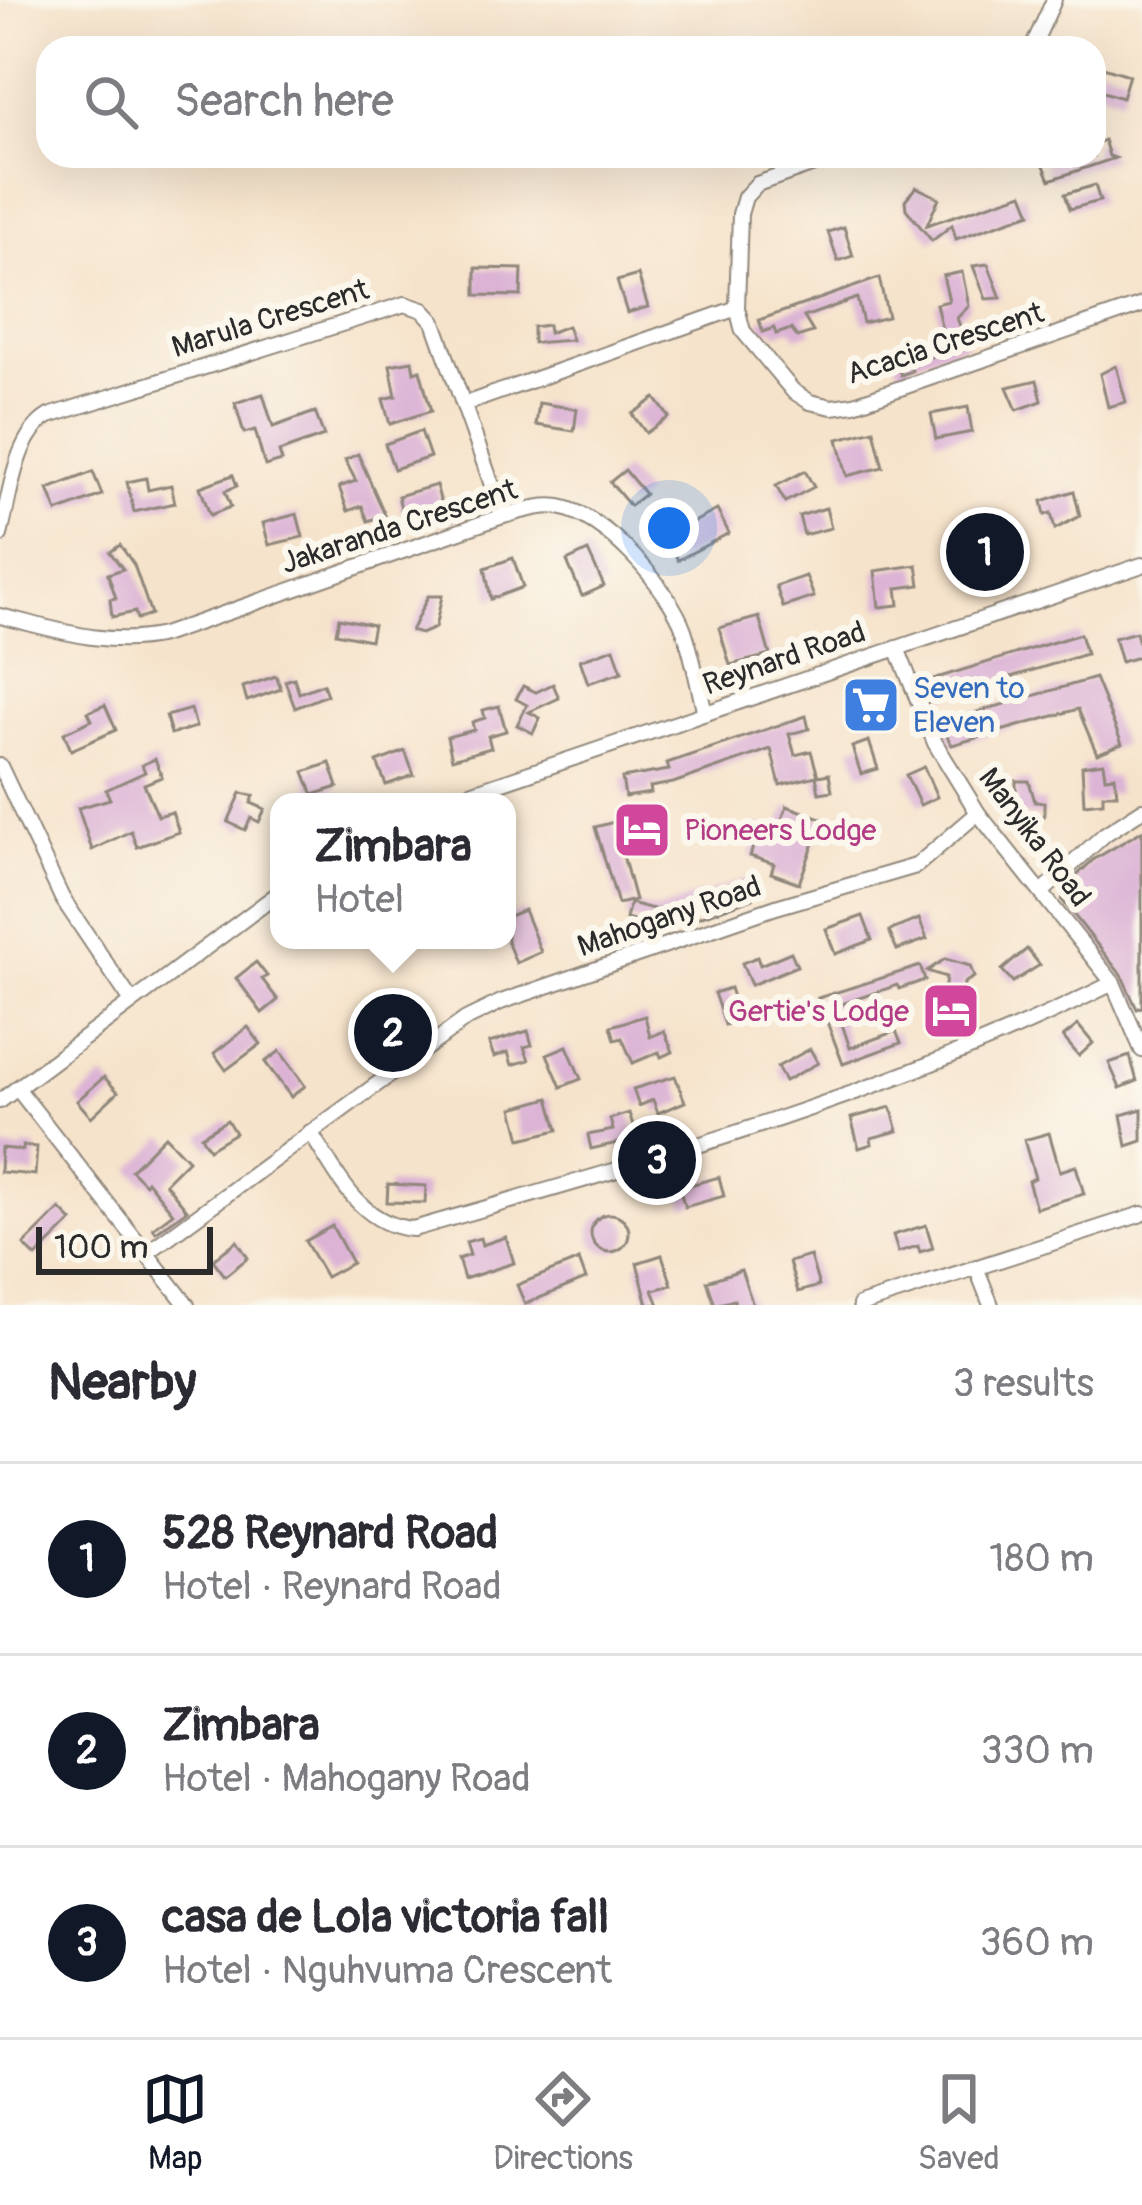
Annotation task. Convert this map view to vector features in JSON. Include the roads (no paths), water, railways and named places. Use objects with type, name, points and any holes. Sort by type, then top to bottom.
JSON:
[{"type":"street","points":[[1038,36],[1054,0]]},
{"type":"street","points":[[466,404],[737,308],[740,214],[745,197],[758,184],[803,168]]},
{"type":"street","name":"Marula Crescent","points":[[0,535],[25,442],[34,425],[49,416],[405,304],[424,310],[434,322],[502,516]]},
{"type":"street","name":"Acacia Crescent","points":[[737,308],[743,331],[793,392],[832,407],[854,404],[1142,305]]},
{"type":"street","name":"Jakaranda Crescent","points":[[0,616],[102,641],[132,642],[502,516],[555,506],[595,523],[637,560],[671,602],[684,629],[705,713]]},
{"type":"street","name":"Reynard Road","points":[[470,793],[1142,565]]},
{"type":"street","name":"Manyika Road","points":[[897,648],[935,743],[979,813],[1113,983],[1142,1050]]},
{"type":"street","points":[[0,766],[62,898],[132,1002]]},
{"type":"street","points":[[1042,892],[1105,834],[1142,809]]},
{"type":"street","name":"Mahogany Road","points":[[148,1252],[433,1040],[501,1002],[776,908],[916,866],[979,813]]},
{"type":"street","points":[[0,1102],[270,900]]},
{"type":"street","points":[[310,1132],[364,1211],[380,1222],[413,1229],[711,1144],[1018,1030],[1113,983]]},
{"type":"street","points":[[16,1088],[187,1305]]},
{"type":"street","points":[[860,1305],[1142,1214]]},
{"type":"street","points":[[976,1267],[991,1305]]},
{"type":"place","name":"528 Reynard Road","points":[[985,552]]},
{"type":"place","name":"Seven to Eleven","points":[[871,705]]},
{"type":"place","name":"Pioneers Lodge","points":[[642,830]]},
{"type":"place","name":"Gertie's Lodge","points":[[951,1011]]},
{"type":"place","name":"Zimbara","points":[[393,1033]]},
{"type":"place","name":"casa de Lola victoria fall","points":[[657,1160]]}]
